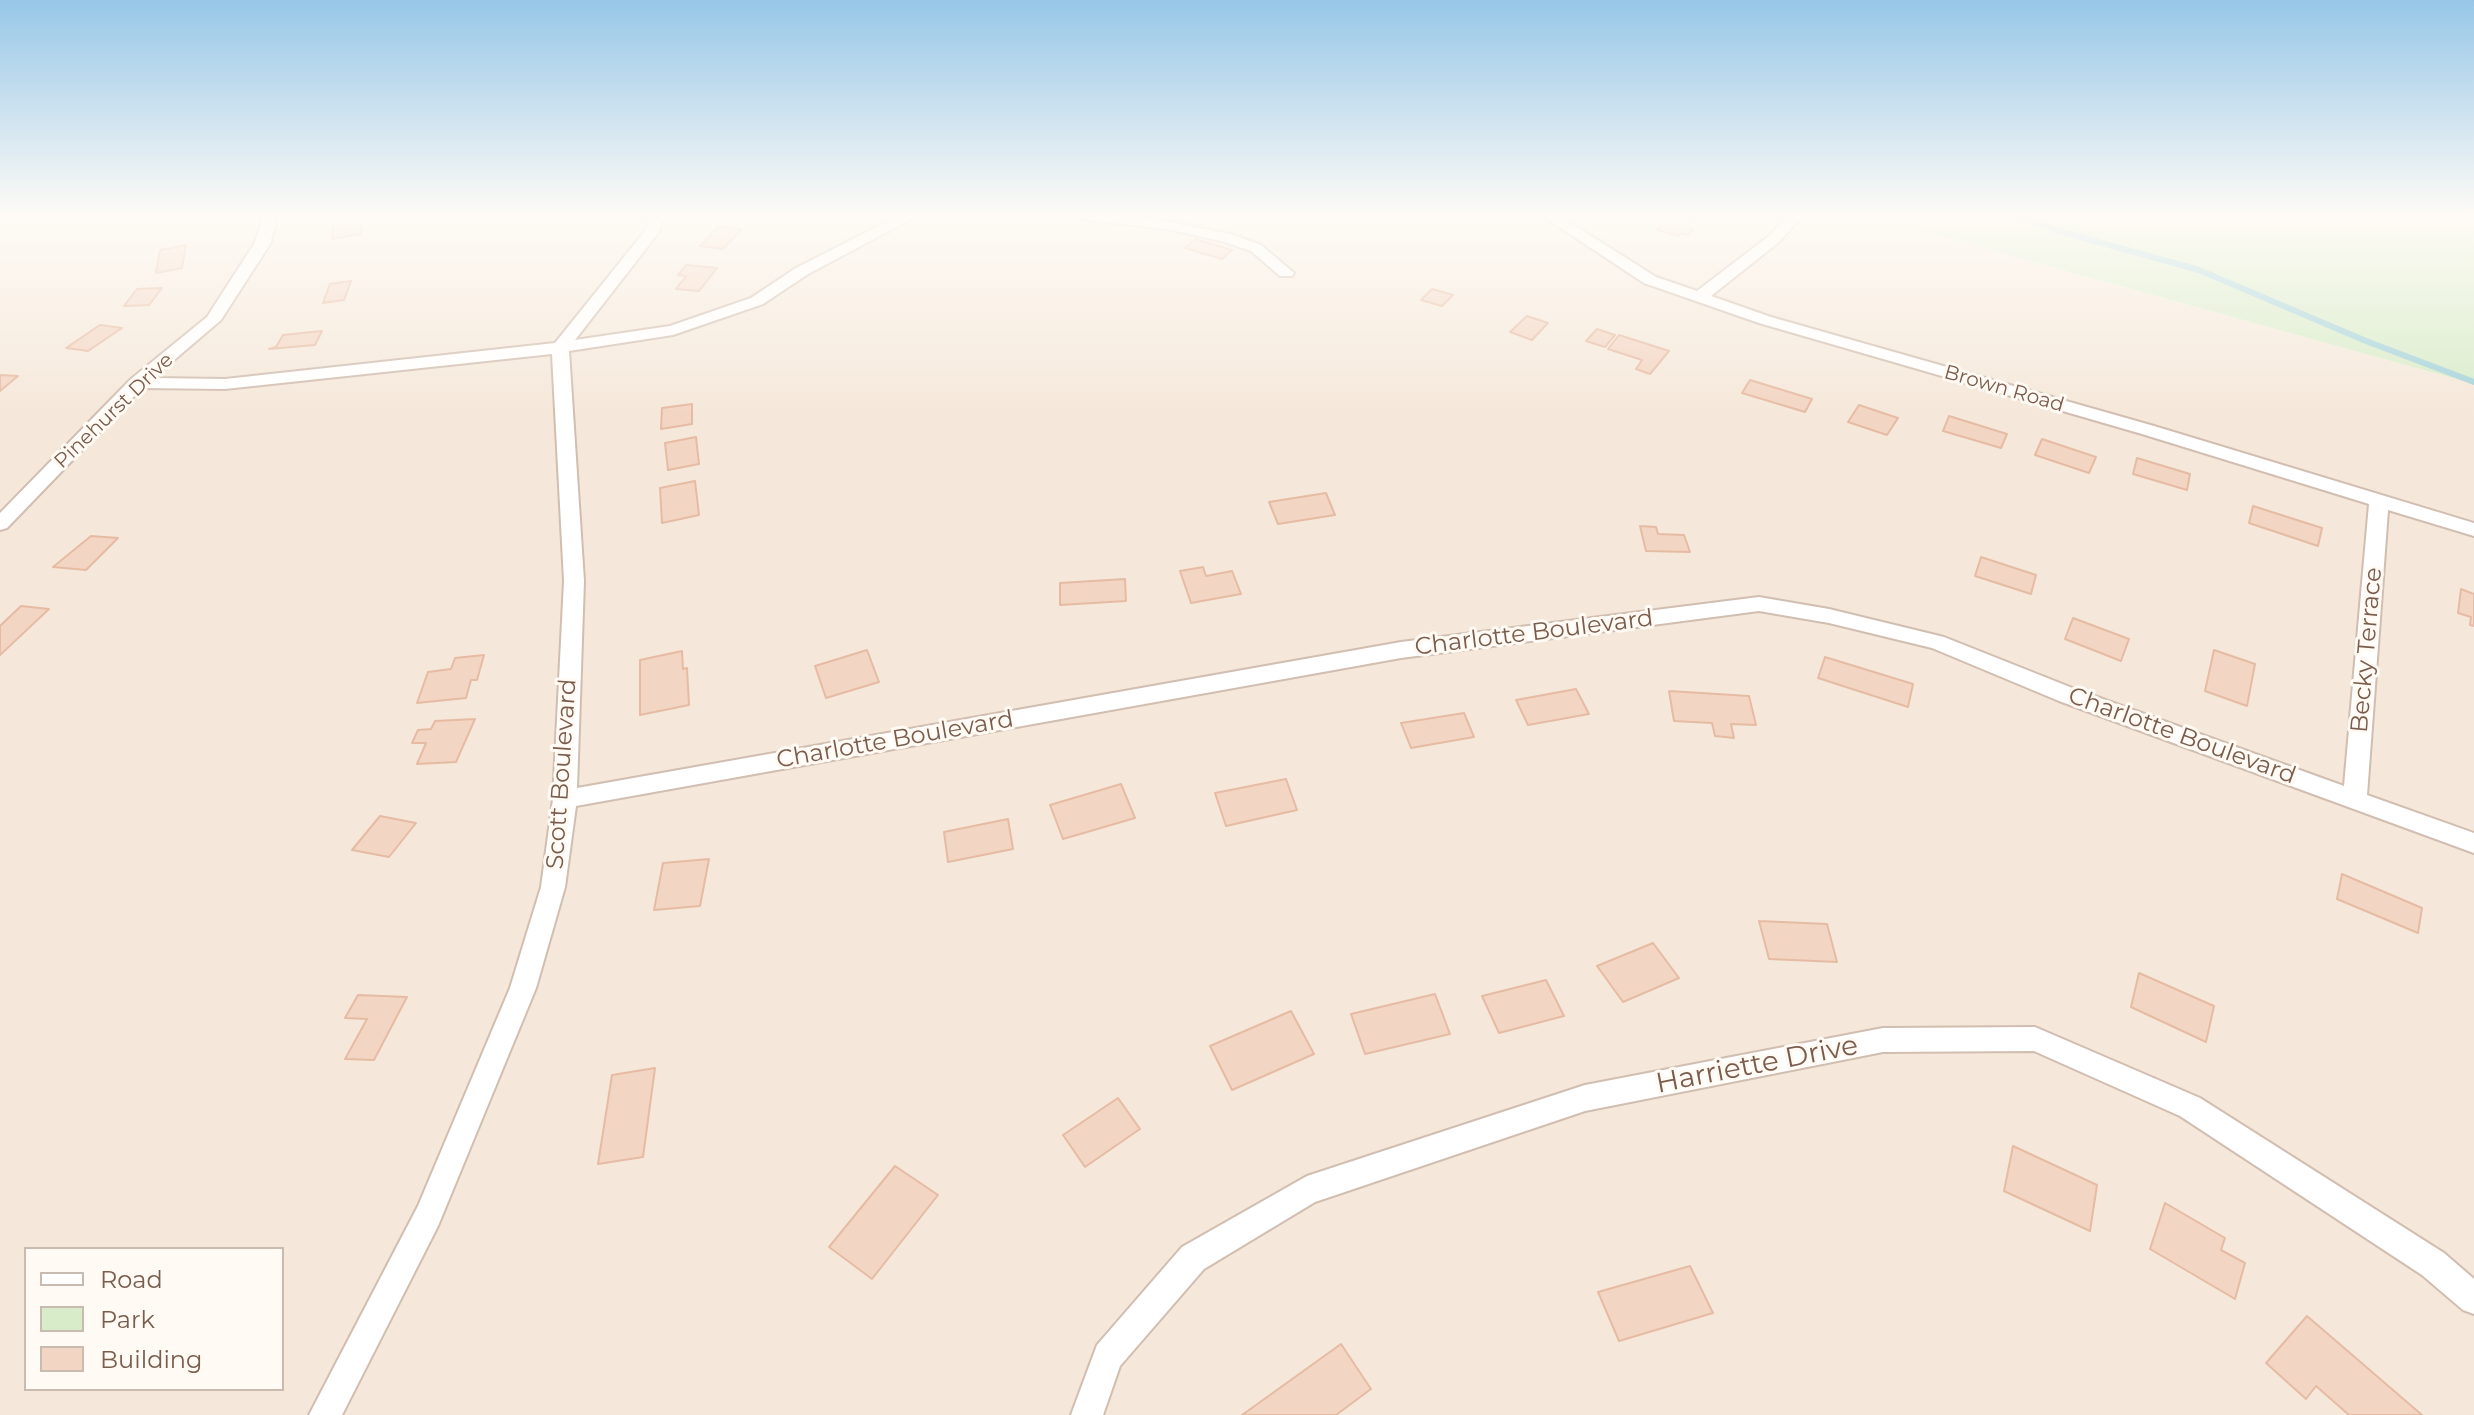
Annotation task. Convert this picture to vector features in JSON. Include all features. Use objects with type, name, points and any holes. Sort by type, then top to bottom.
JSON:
[{"type":"street","name":"Pinehurst Drive","points":[[0,524],[137,383],[213,320],[238,281]]},
{"type":"street","points":[[560,348],[613,281]]},
{"type":"street","points":[[137,383],[225,384],[560,348],[673,330],[757,301],[787,281]]},
{"type":"street","name":"Brown Road","points":[[1653,281],[1765,320],[2148,430],[2474,530]]},
{"type":"street","points":[[1701,296],[1720,281]]},
{"type":"street","name":"Scott Boulevard","points":[[325,1415],[428,1216],[523,988],[553,887],[565,799],[574,581],[560,348]]},
{"type":"street","name":"Becky Terrace","points":[[2355,799],[2379,502]]},
{"type":"street","name":"Charlotte Boulevard","points":[[565,799],[1401,650],[1759,604],[1829,616],[1937,642],[2067,695],[2474,843]]},
{"type":"street","name":"Harriette Drive","points":[[1087,1415],[1108,1356],[1193,1258],[1307,1190],[1585,1098],[1883,1040],[2035,1039],[2190,1107],[2433,1264],[2474,1299]]},
{"type":"shaded area","points":[[0,281],[2102,281],[2474,384],[2474,1415],[0,1415]]},
{"type":"green space","points":[[2102,281],[2474,281],[2474,384]]},
{"type":"building","points":[[351,281],[344,300],[323,303],[330,284]]},
{"type":"building","points":[[682,281],[707,281],[699,291],[676,289]]},
{"type":"building","points":[[162,288],[149,305],[124,306],[137,289]]},
{"type":"building","points":[[1432,289],[1453,295],[1442,306],[1421,300]]},
{"type":"building","points":[[1527,316],[1548,323],[1532,340],[1510,332]]},
{"type":"building","points":[[100,325],[122,328],[88,351],[66,348]]},
{"type":"building","points":[[1597,329],[1615,335],[1605,347],[1586,341]]},
{"type":"building","points":[[322,331],[315,345],[269,349],[276,347],[283,335]]},
{"type":"building","points":[[1619,335],[1669,351],[1650,374],[1636,369],[1642,360],[1608,349]]},
{"type":"building","points":[[0,375],[18,376],[0,391]]},
{"type":"building","points":[[1750,380],[1812,399],[1805,412],[1742,393]]},
{"type":"building","points":[[692,404],[692,424],[661,429],[662,408]]},
{"type":"building","points":[[1859,405],[1898,418],[1887,435],[1848,422]]},
{"type":"building","points":[[1949,416],[2007,434],[2001,448],[1943,431]]},
{"type":"building","points":[[696,437],[699,464],[668,470],[665,443]]},
{"type":"building","points":[[2042,439],[2096,457],[2089,473],[2035,455]]},
{"type":"building","points":[[2137,458],[2190,474],[2187,490],[2133,474]]},
{"type":"building","points":[[695,481],[699,515],[662,523],[660,488]]},
{"type":"building","points":[[1326,493],[1335,515],[1278,524],[1269,502]]},
{"type":"building","points":[[2253,506],[2322,528],[2318,546],[2249,523]]},
{"type":"building","points":[[1640,526],[1656,527],[1658,534],[1684,535],[1690,552],[1646,551]]},
{"type":"building","points":[[91,536],[118,538],[86,570],[53,567]]},
{"type":"building","points":[[1981,557],[2036,575],[2031,594],[1975,576]]},
{"type":"building","points":[[1203,567],[1206,576],[1232,571],[1241,594],[1191,603],[1180,571]]},
{"type":"building","points":[[1125,579],[1126,601],[1060,605],[1060,583]]},
{"type":"building","points":[[2461,589],[2474,594],[2474,626],[2470,625],[2471,617],[2458,613]]},
{"type":"building","points":[[21,606],[49,609],[0,655],[0,626]]},
{"type":"building","points":[[2073,618],[2129,639],[2121,661],[2065,639]]},
{"type":"building","points":[[867,650],[879,682],[826,698],[815,666]]},
{"type":"building","points":[[2214,650],[2255,664],[2247,706],[2205,691]]},
{"type":"building","points":[[682,651],[683,669],[687,668],[689,705],[640,715],[640,660]]},
{"type":"building","points":[[484,655],[477,680],[471,680],[466,698],[417,703],[428,672],[451,669],[455,658]]},
{"type":"building","points":[[1825,657],[1913,684],[1908,707],[1818,678]]},
{"type":"building","points":[[1576,689],[1589,714],[1528,725],[1516,700]]},
{"type":"building","points":[[1669,691],[1749,696],[1756,725],[1731,724],[1734,738],[1715,736],[1712,723],[1674,721]]},
{"type":"building","points":[[1464,713],[1474,737],[1411,748],[1401,723]]},
{"type":"building","points":[[475,719],[456,762],[417,764],[426,743],[412,743],[418,730],[431,729],[435,721]]},
{"type":"building","points":[[1286,779],[1297,810],[1226,826],[1215,793]]},
{"type":"building","points":[[1121,784],[1135,818],[1063,839],[1050,805]]},
{"type":"building","points":[[380,816],[416,823],[389,857],[352,850]]},
{"type":"building","points":[[1008,819],[1013,849],[948,862],[944,832]]},
{"type":"building","points":[[709,859],[700,906],[654,910],[663,863]]},
{"type":"building","points":[[2342,874],[2422,908],[2418,933],[2337,899]]},
{"type":"building","points":[[1759,921],[1827,924],[1837,962],[1769,959]]},
{"type":"building","points":[[1653,943],[1679,978],[1623,1002],[1597,966]]},
{"type":"building","points":[[2139,973],[2214,1006],[2206,1042],[2131,1007]]},
{"type":"building","points":[[1546,980],[1564,1016],[1499,1033],[1482,996]]},
{"type":"building","points":[[1435,994],[1450,1034],[1365,1054],[1351,1014]]},
{"type":"building","points":[[358,995],[407,997],[374,1060],[345,1059],[367,1019],[345,1018]]},
{"type":"building","points":[[1291,1011],[1314,1054],[1232,1090],[1210,1046]]},
{"type":"building","points":[[655,1068],[643,1157],[598,1164],[612,1075]]},
{"type":"building","points":[[1118,1098],[1140,1129],[1085,1167],[1063,1135]]},
{"type":"building","points":[[2013,1146],[2097,1185],[2090,1231],[2004,1191]]},
{"type":"building","points":[[895,1166],[938,1195],[872,1279],[829,1247]]},
{"type":"building","points":[[2165,1203],[2225,1238],[2221,1250],[2245,1263],[2235,1299],[2150,1249]]},
{"type":"building","points":[[1690,1266],[1713,1313],[1619,1341],[1598,1292]]},
{"type":"building","points":[[2307,1316],[2422,1415],[2349,1415],[2316,1386],[2306,1399],[2266,1363]]},
{"type":"building","points":[[1341,1344],[1371,1389],[1336,1415],[1242,1415]]},
{"type":"waterway","points":[[2225,281],[2366,341],[2474,382]]}]
